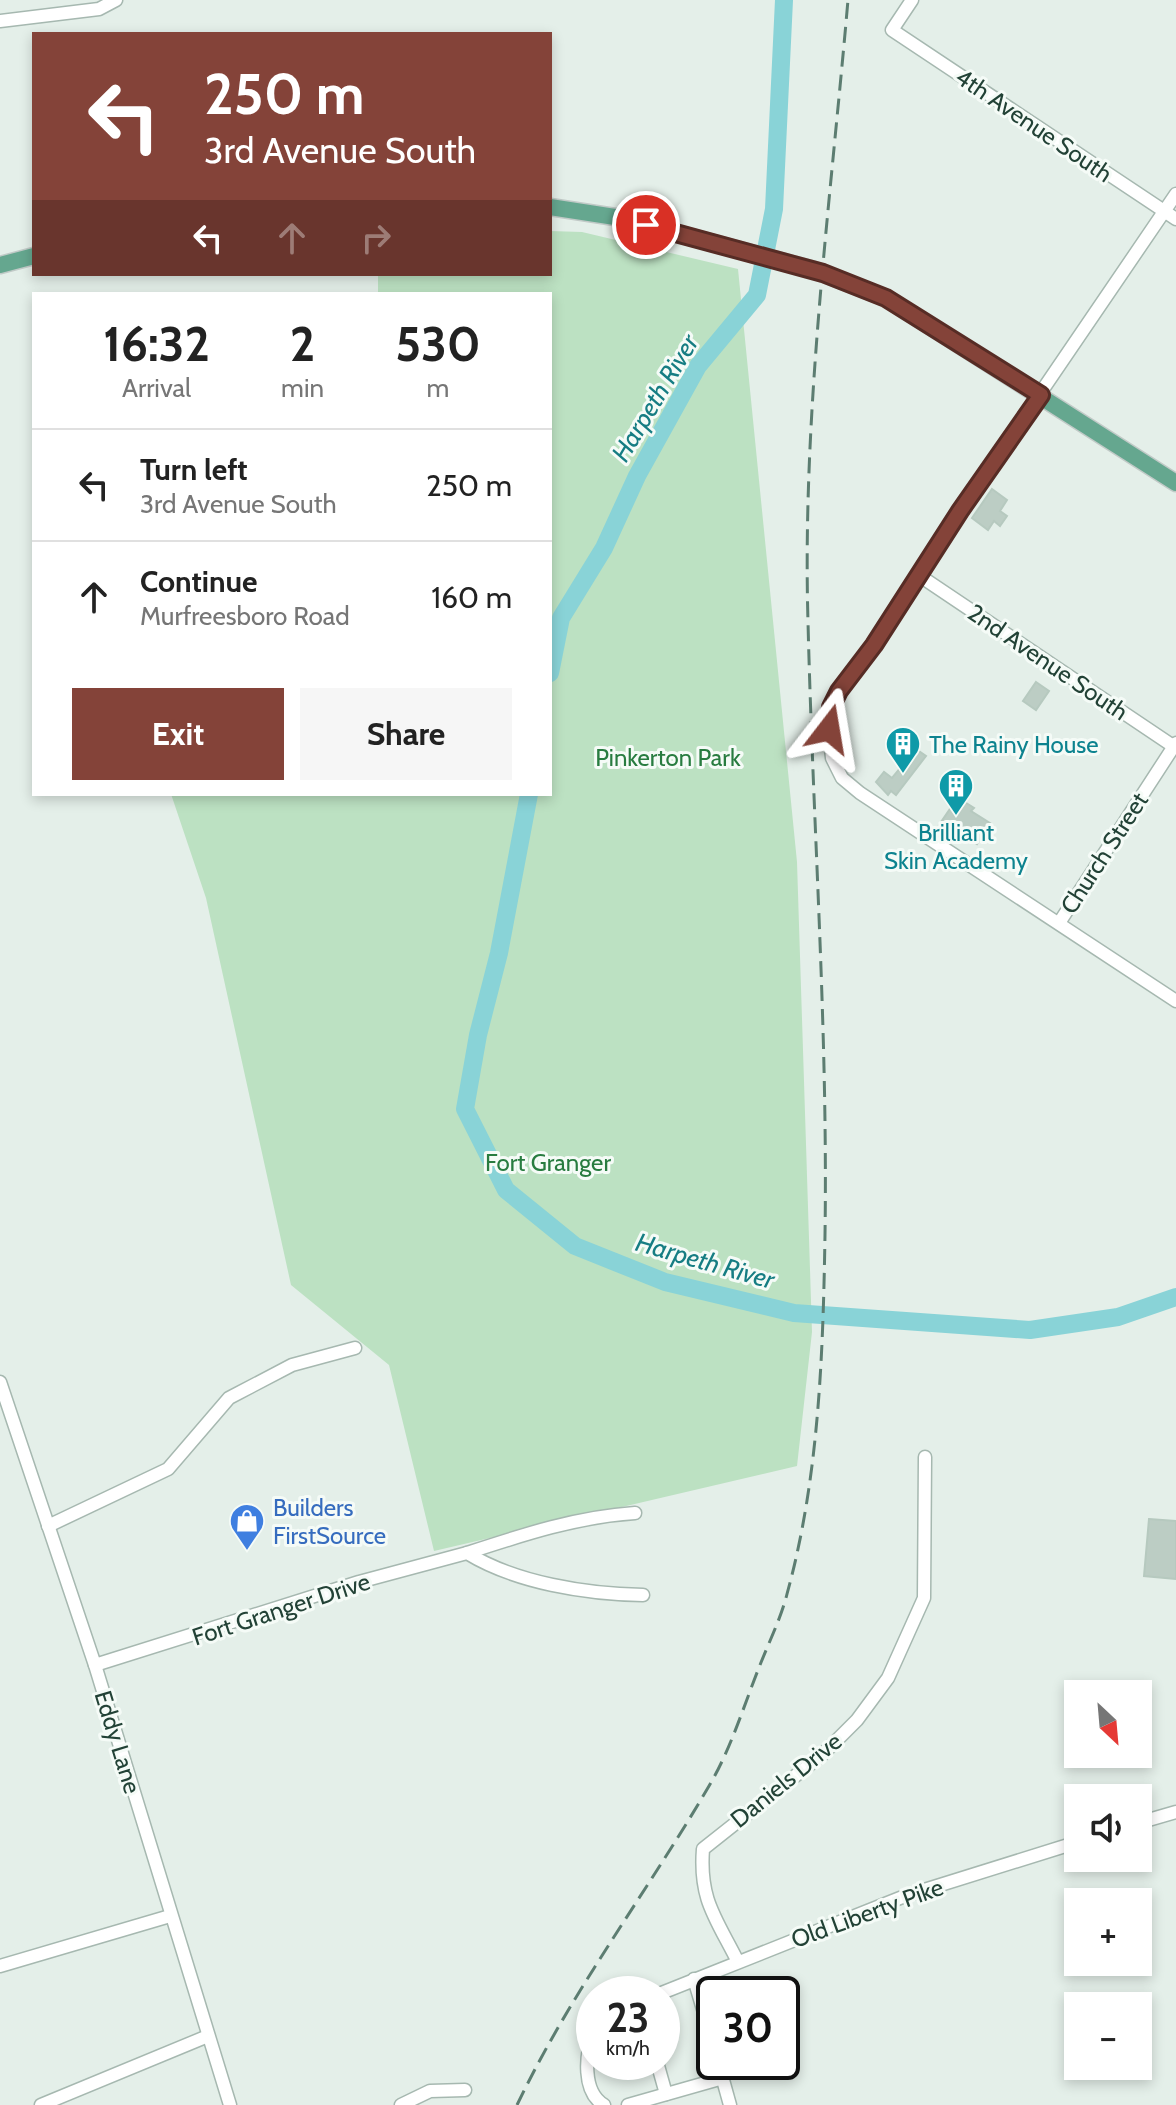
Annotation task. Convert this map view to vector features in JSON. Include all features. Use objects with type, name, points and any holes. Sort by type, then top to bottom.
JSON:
[{"type":"main road","points":[[552,207],[615,217],[818,271],[886,298],[1176,483]]},
{"type":"main road","points":[[0,265],[32,257]]},
{"type":"street","points":[[0,21],[99,9],[116,0]]},
{"type":"street","name":"4th Avenue South","points":[[912,0],[892,30],[1176,219]]},
{"type":"street","points":[[1176,194],[960,511],[920,576],[839,691],[831,707],[829,729],[832,758],[842,778],[860,793],[1176,1001]]},
{"type":"street","name":"2nd Avenue South","points":[[920,576],[1175,746]]},
{"type":"street","name":"Church Street","points":[[1059,923],[1175,746]]},
{"type":"street","points":[[48,1526],[168,1469],[229,1398],[292,1365],[355,1348]]},
{"type":"street","name":"Eddy Lane","points":[[0,1382],[95,1665],[230,2105]]},
{"type":"street","name":"Daniels Drive","points":[[738,1962],[704,1896],[701,1875],[703,1849],[716,1835],[823,1754],[857,1720],[888,1678],[924,1598],[925,1457]]},
{"type":"street","name":"Fort Granger Drive","points":[[95,1665],[535,1530],[598,1515],[635,1513]]},
{"type":"street","points":[[467,1553],[489,1567],[542,1581],[622,1595],[643,1595]]},
{"type":"street","points":[[1152,1819],[1176,1812]]},
{"type":"street","name":"Old Liberty Pike","points":[[680,1985],[905,1896],[1064,1846]]},
{"type":"street","points":[[0,1966],[170,1916]]},
{"type":"street","points":[[694,1979],[696,1986]]},
{"type":"street","points":[[41,2105],[208,2036]]},
{"type":"street","points":[[589,2080],[598,2101],[604,2105]]},
{"type":"street","points":[[662,2080],[666,2094]]},
{"type":"street","points":[[628,2105],[716,2080]]},
{"type":"street","points":[[724,2080],[730,2105]]},
{"type":"street","points":[[401,2105],[430,2091],[465,2090]]},
{"type":"green space","name":"Fort Granger","points":[[552,231],[582,232],[738,269],[797,862],[812,1332],[797,1466],[434,1551],[389,1365],[291,1285],[206,898],[172,796],[552,796],[552,292],[378,292],[378,276],[552,276]]},
{"type":"building","points":[[992,489],[1007,500],[1000,511],[1007,516],[1000,526],[994,521],[988,530],[972,518]]},
{"type":"building","points":[[1036,682],[1049,691],[1036,710],[1023,701]]},
{"type":"building","name":"The Rainy House","points":[[916,749],[926,756],[896,795],[891,791],[888,795],[876,782],[884,772],[892,778]]},
{"type":"building","points":[[963,801],[974,808],[971,811],[990,823],[977,844],[958,831],[955,835],[939,825],[952,806],[958,810]]},
{"type":"building","points":[[1149,1519],[1176,1521],[1176,1579],[1144,1576]]},
{"type":"waterway","name":"Harpeth River","points":[[552,663],[561,618],[604,548],[637,476],[698,366],[757,295],[774,209],[784,0]]},
{"type":"waterway","name":"Harpeth River","points":[[529,796],[465,1109],[506,1190],[575,1246],[665,1282],[794,1313],[1030,1330],[1118,1317],[1176,1297]]},
{"type":"railway","points":[[517,2105],[561,2023],[685,1826],[724,1757],[784,1603],[806,1506],[821,1371],[825,1158],[808,622],[809,467],[819,311],[848,0]]},
{"type":"place","name":"The Rainy House","points":[[903,775]]},
{"type":"place","name":"Brilliant Skin Academy","points":[[956,817]]},
{"type":"place","name":"Builders FirstSource","points":[[247,1552]]},
{"type":"route","points":[[646,225],[823,273],[886,298],[1041,395],[960,511],[874,645],[839,691],[831,707],[829,729]]},
{"type":"park label","name":"Pinkerton Park","points":[[668,757]]}]
